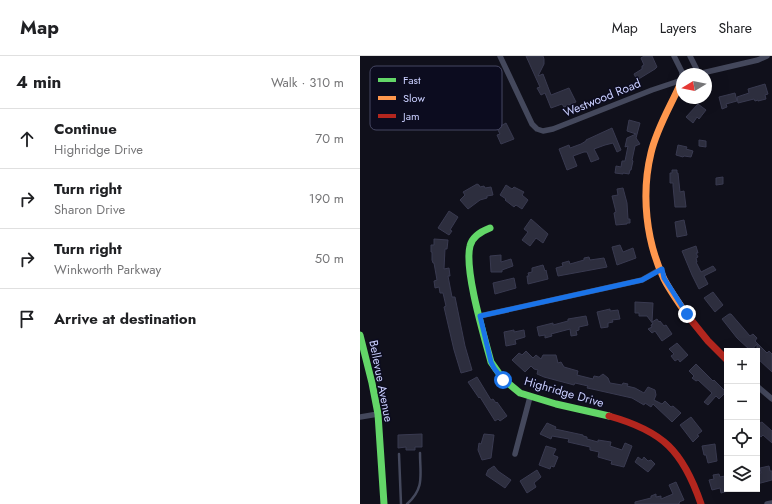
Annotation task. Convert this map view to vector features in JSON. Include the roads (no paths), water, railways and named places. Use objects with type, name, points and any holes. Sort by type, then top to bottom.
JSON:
[{"type":"street","name":"Westwood Road","points":[[500,56],[532,124],[536,129],[543,131],[553,130],[652,90],[676,82]]},
{"type":"street","points":[[674,56],[680,68]]},
{"type":"street","points":[[690,56],[695,68]]},
{"type":"street","points":[[712,71],[758,60],[767,56]]},
{"type":"street","points":[[676,93],[663,121],[652,152],[648,170],[646,203],[648,221],[654,249],[664,278],[687,314],[711,344],[724,357]]},
{"type":"street","name":"Highridge Drive","points":[[490,228],[482,231],[473,238],[469,246],[469,268],[491,362],[503,380],[512,388],[530,397],[629,422],[641,427],[659,438],[675,452],[685,467],[692,479],[701,504]]},
{"type":"street","points":[[480,316],[642,280],[662,269]]},
{"type":"street","name":"Bellevue Avenue","points":[[360,335],[378,414],[384,504]]},
{"type":"street","points":[[760,389],[772,399]]},
{"type":"street","points":[[515,454],[530,397]]},
{"type":"street","points":[[360,417],[378,414]]},
{"type":"street","points":[[767,504],[772,503]]},
{"type":"lane","points":[[407,504],[420,487],[420,453]]},
{"type":"lane","points":[[399,454],[401,504]]}]
